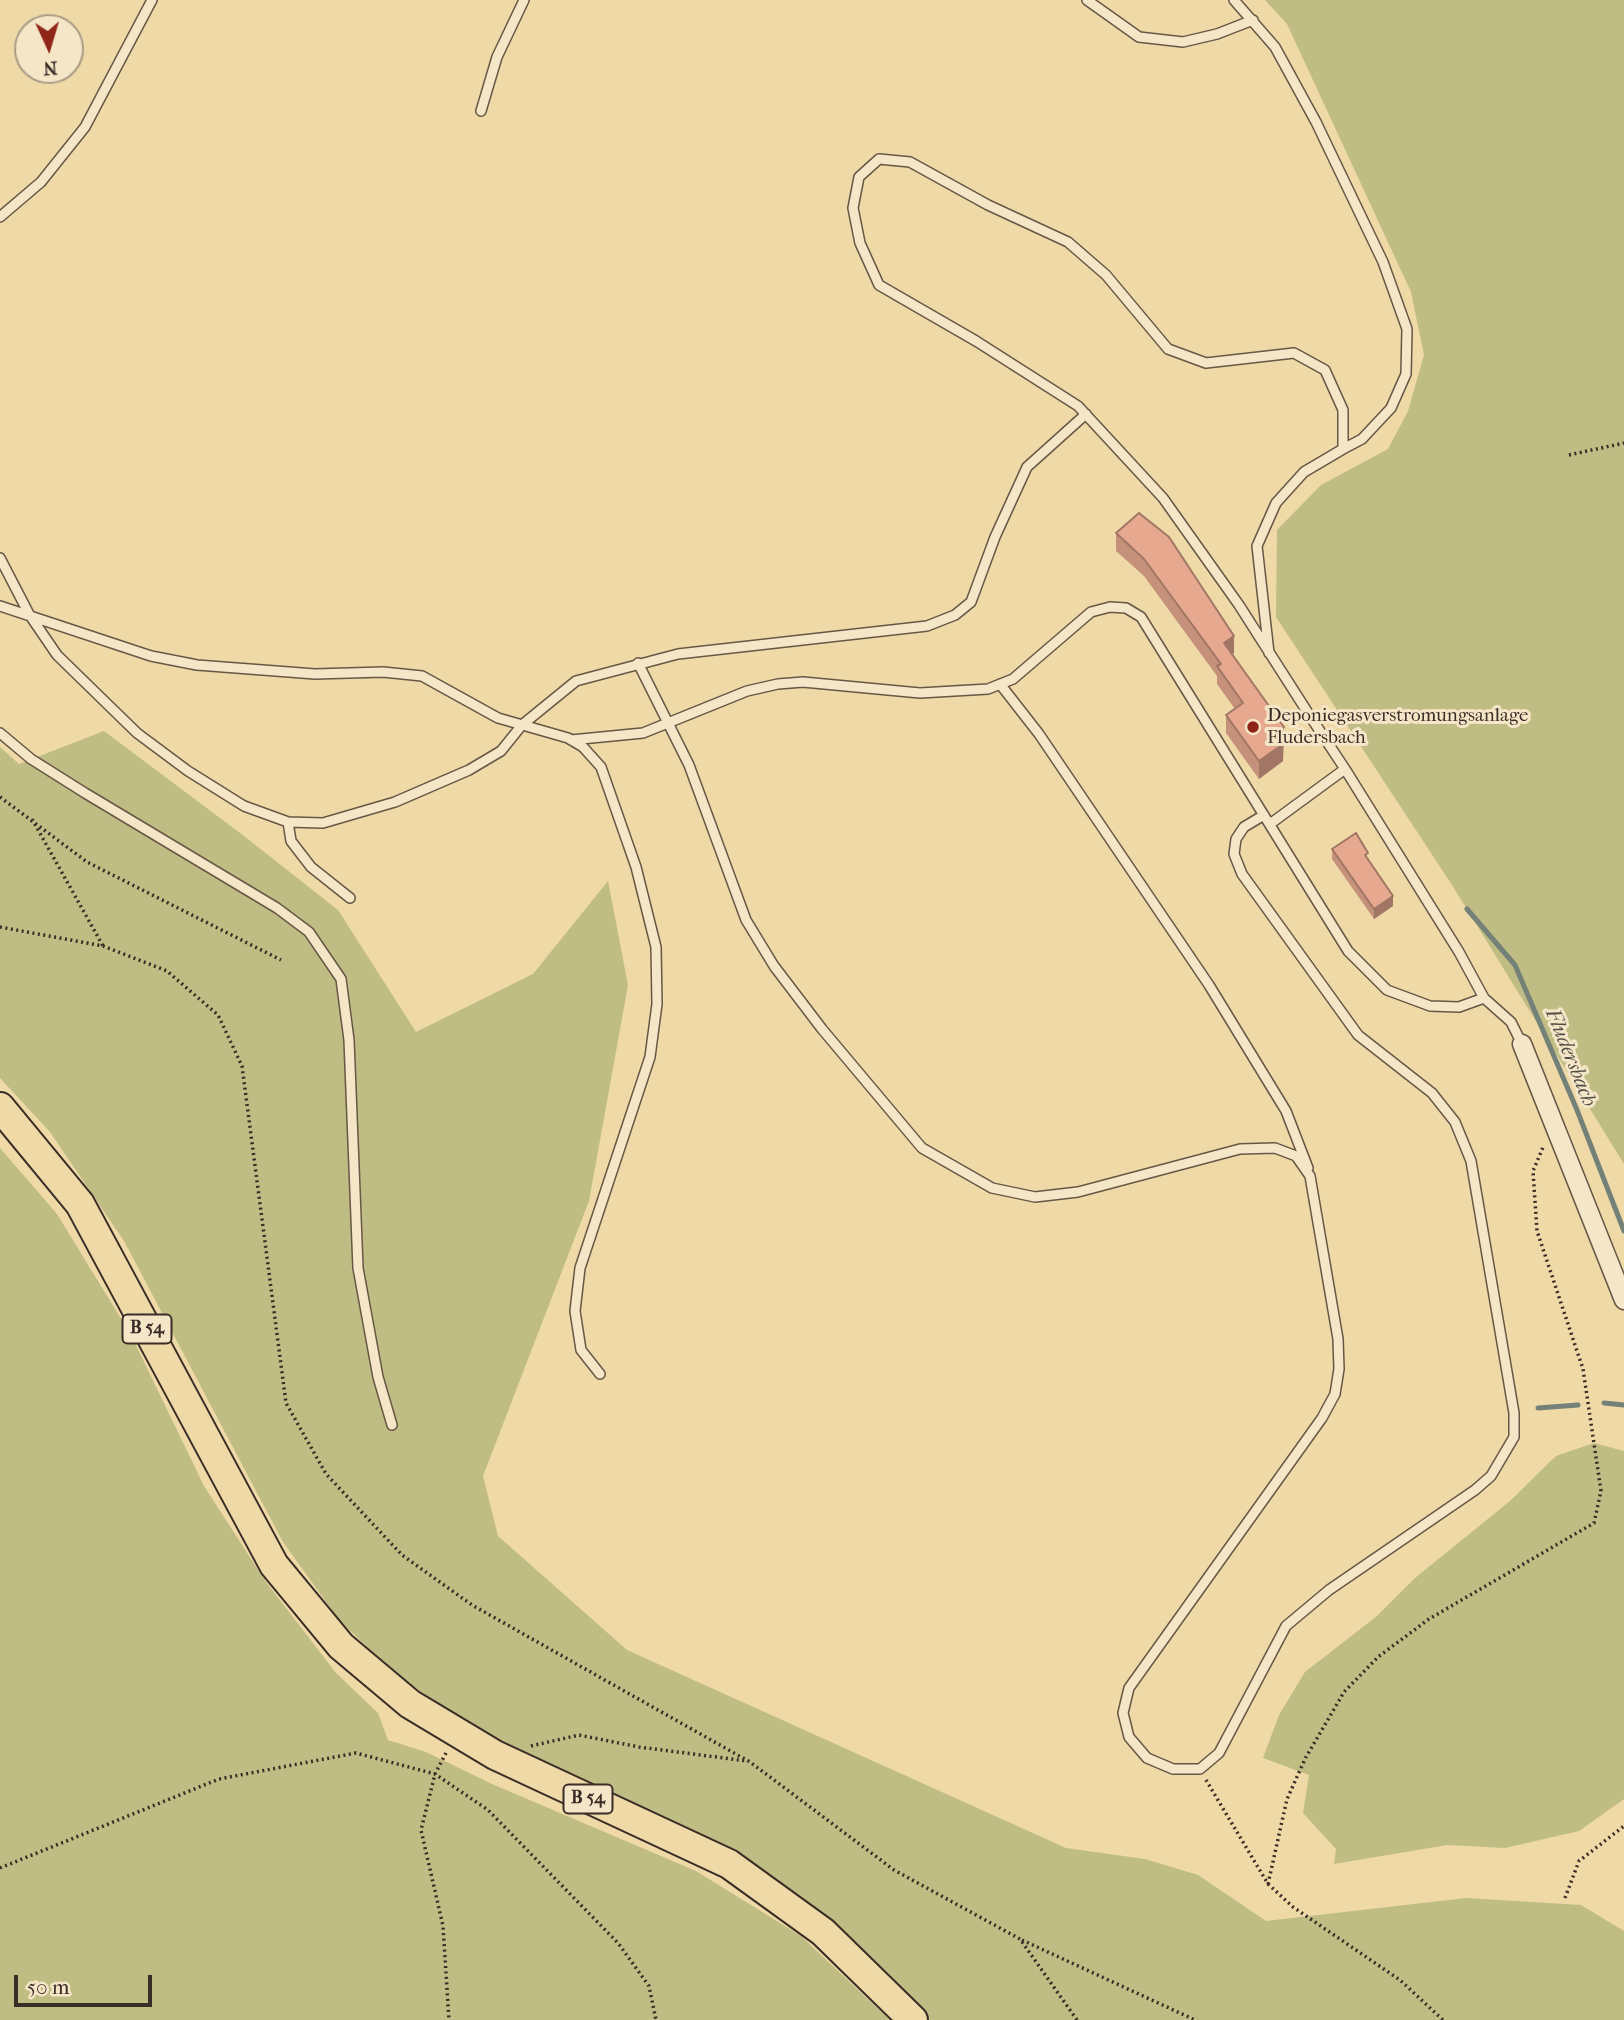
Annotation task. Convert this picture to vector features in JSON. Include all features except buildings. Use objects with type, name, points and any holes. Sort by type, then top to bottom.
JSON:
[{"type":"main road","name":"B 54","points":[[0,1107],[80,1204],[274,1566],[341,1646],[410,1704],[495,1755],[729,1864],[823,1932],[913,2020]]},
{"type":"street","points":[[1522,1044],[1624,1300]]},
{"type":"lane","points":[[0,217],[41,182],[85,127],[152,0]]},
{"type":"lane","points":[[481,111],[497,57],[524,0]]},
{"type":"lane","points":[[1087,0],[1139,37],[1172,41],[1182,42],[1217,34],[1253,20]]},
{"type":"lane","points":[[1234,0],[1275,47],[1316,122],[1383,262],[1407,329],[1406,374],[1391,408],[1362,439],[1304,472],[1276,503],[1257,546],[1269,653]]},
{"type":"lane","points":[[1343,449],[1343,410],[1325,370],[1294,353],[1206,363],[1168,349],[1106,275],[1068,242],[988,205],[910,162],[879,159],[859,177],[853,208],[860,243],[879,285],[976,341],[1079,406],[1163,498],[1345,769],[1459,952],[1484,998],[1511,1022],[1522,1044]]},
{"type":"lane","points":[[0,558],[29,614],[57,654],[137,733],[188,771],[244,806],[288,822],[323,823],[359,815],[405,798],[501,751],[522,725],[576,681],[638,663],[745,644],[927,626],[955,615],[971,602],[995,537],[1027,467],[1086,414]]},
{"type":"lane","points":[[0,606],[151,656],[197,665],[315,674],[383,671],[422,677],[476,708],[571,740],[583,747],[601,767],[614,796],[656,947],[657,1004],[650,1057],[580,1268],[575,1311],[581,1350],[600,1374]]},
{"type":"lane","points":[[571,740],[643,733],[747,691],[778,684],[803,682],[920,693],[961,692],[1000,684],[1013,679],[1091,612],[1110,607],[1126,608],[1141,617],[1348,951],[1387,990],[1430,1006],[1458,1007],[1484,998]]},
{"type":"lane","points":[[638,663],[671,723],[732,873],[747,920],[760,943],[822,1030],[922,1148],[992,1188],[1035,1197],[1078,1192],[1240,1149],[1275,1148],[1296,1156],[1310,1176]]},
{"type":"lane","points":[[1000,684],[1039,734],[1209,985],[1286,1111],[1310,1176],[1338,1339],[1339,1369],[1335,1394],[1322,1418],[1129,1688],[1123,1713],[1129,1737],[1147,1758],[1173,1769],[1200,1769],[1219,1753],[1286,1626],[1329,1590],[1475,1490],[1491,1476],[1514,1437],[1514,1413],[1471,1161],[1455,1122],[1432,1093],[1357,1035],[1242,874],[1234,854],[1236,839],[1244,827],[1264,815]]},
{"type":"lane","points":[[0,733],[31,759],[277,908],[309,932],[341,979],[349,1040],[358,1268],[378,1377],[392,1425]]},
{"type":"lane","points":[[1270,824],[1345,769]]},
{"type":"lane","points":[[288,822],[290,841],[312,867],[350,898]]},
{"type":"lane","points":[[1200,1769],[1206,1780]]},
{"type":"path","points":[[1569,455],[1624,443]]},
{"type":"path","points":[[0,797],[31,817],[87,862],[281,960]]},
{"type":"path","points":[[31,817],[103,946]]},
{"type":"path","points":[[0,926],[103,946],[167,971],[218,1015],[242,1066],[286,1403],[326,1474],[402,1555],[472,1605],[750,1762],[894,1870],[1020,1939],[1195,2020]]},
{"type":"path","points":[[1268,1884],[1287,1799],[1306,1756],[1344,1692],[1378,1657],[1429,1619],[1594,1522],[1601,1491],[1583,1368],[1537,1231],[1533,1171],[1554,1120]]},
{"type":"path","points":[[495,1755],[579,1735],[639,1747],[750,1762]]},
{"type":"path","points":[[0,1868],[219,1779],[356,1753],[435,1774],[488,1810],[618,1943],[649,1986],[656,2020]]},
{"type":"path","points":[[435,1774],[421,1830],[443,1926],[449,2020]]},
{"type":"path","points":[[1206,1780],[1268,1884],[1293,1907],[1400,1980],[1443,2020]]},
{"type":"path","points":[[1565,1898],[1578,1861],[1624,1826]]},
{"type":"path","points":[[1020,1939],[1077,2020]]},
{"type":"shaded area","points":[[1265,0],[1624,0],[1624,1164],[1452,885],[1276,617],[1277,530],[1321,485],[1388,449],[1408,411],[1424,355],[1411,292],[1287,24]]},
{"type":"shaded area","points":[[104,731],[338,910],[416,1032],[533,974],[608,881],[628,985],[589,1201],[483,1476],[498,1536],[627,1650],[1066,1848],[1145,1859],[1198,1875],[1266,1921],[1466,1898],[1581,1905],[1624,1931],[1624,2020],[930,2020],[871,1965],[585,1787],[459,1719],[391,1670],[339,1620],[283,1542],[124,1241],[50,1132],[0,1078],[0,747],[19,764]]},
{"type":"shaded area","points":[[0,1148],[57,1214],[131,1335],[204,1486],[266,1582],[336,1673],[378,1713],[388,1740],[426,1752],[492,1784],[696,1871],[801,1936],[890,2020],[0,2020]]},
{"type":"shaded area","points":[[1594,1443],[1624,1451],[1624,1799],[1579,1831],[1505,1848],[1447,1845],[1334,1864],[1336,1849],[1303,1813],[1309,1775],[1263,1758],[1279,1715],[1305,1672],[1377,1616],[1415,1578],[1510,1501],[1556,1456]]},
{"type":"waterway","name":"Fludersbach","points":[[1467,909],[1515,965],[1577,1110],[1624,1231]]},
{"type":"waterway","points":[[1604,1403],[1624,1405]]},
{"type":"waterway","points":[[1538,1408],[1578,1405]]},
{"type":"place","name":"Deponiegasverstromungsanlage Fludersbach","points":[[1253,727]]}]
